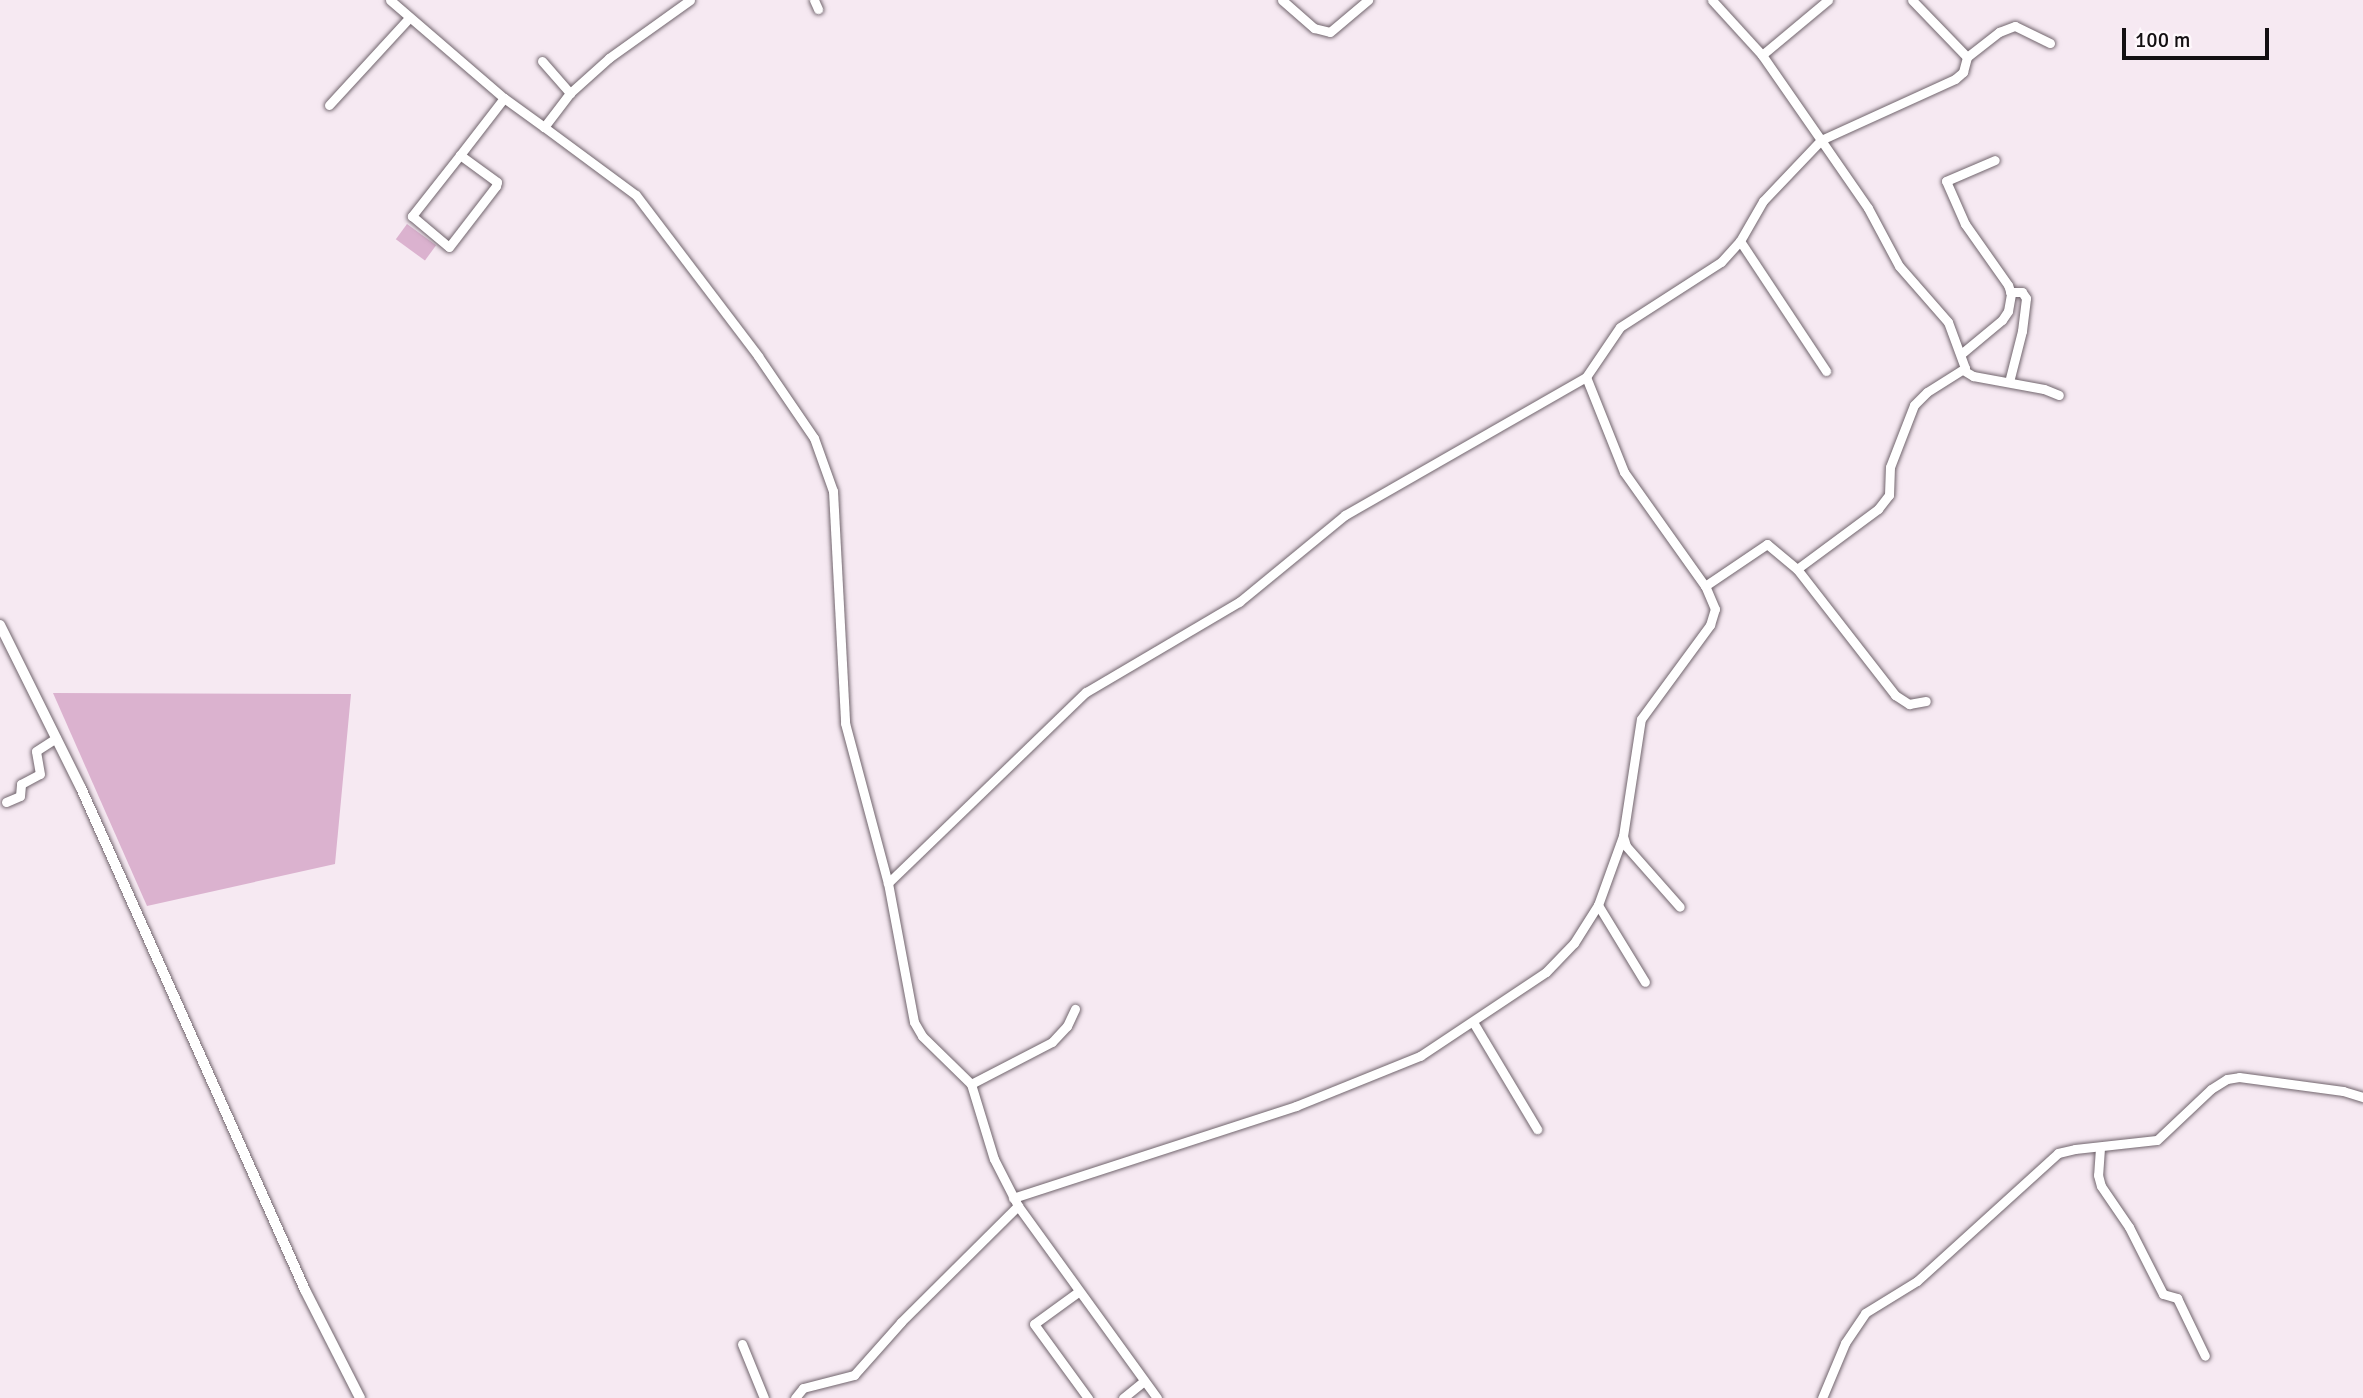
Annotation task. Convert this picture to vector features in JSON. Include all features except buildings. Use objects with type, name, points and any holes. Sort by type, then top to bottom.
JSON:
[{"type":"street","points":[[390,0],[504,98],[636,195],[758,356],[810,432],[822,455],[833,491],[845,723],[887,883],[917,1029],[971,1084],[994,1158],[1015,1202],[1077,1292],[1157,1398]]},
{"type":"street","points":[[544,127],[570,93],[618,51],[690,0]]},
{"type":"street","points":[[1282,0],[1322,32],[1330,32],[1362,2]]},
{"type":"street","points":[[1712,0],[1762,55],[1868,208],[1899,265],[1948,322],[1966,366],[1927,392],[1914,405],[1891,467],[1891,489],[1884,503],[1797,569]]},
{"type":"street","points":[[1762,55],[1828,0]]},
{"type":"street","points":[[887,883],[1087,692],[1239,602],[1345,515],[1586,377],[1615,331],[1710,271],[1740,242],[1763,201],[1821,141],[1955,79],[1968,65],[1968,57],[1912,0]]},
{"type":"street","points":[[329,105],[409,18]]},
{"type":"street","points":[[1968,57],[1999,32],[2015,26],[2050,43]]},
{"type":"street","points":[[542,61],[570,93]]},
{"type":"street","points":[[460,155],[496,182],[496,186],[449,247],[412,216],[504,98]]},
{"type":"street","points":[[1961,354],[2002,320],[2008,311],[2010,292],[1965,224],[1946,184],[1948,178],[1995,160]]},
{"type":"street","points":[[1740,242],[1826,372]]},
{"type":"street","points":[[2009,382],[2022,331],[2026,298],[2022,292],[2010,292]]},
{"type":"street","points":[[1963,370],[1973,376],[2059,395]]},
{"type":"street","points":[[795,1398],[803,1388],[854,1375],[1015,1202],[1328,1095],[1420,1056],[1561,959],[1598,905],[1623,836],[1639,724],[1644,712],[1710,625],[1715,609],[1704,586],[1624,472],[1586,377]]},
{"type":"street","points":[[1704,586],[1767,544],[1797,569],[1895,695],[1909,704],[1926,701]]},
{"type":"street","points":[[0,625],[56,738],[305,1290],[360,1398]]},
{"type":"street","points":[[6,802],[20,796],[20,783],[40,775],[36,751],[56,738]]},
{"type":"street","points":[[1623,836],[1626,846],[1680,907]]},
{"type":"street","points":[[1598,905],[1645,982]]},
{"type":"street","points":[[971,1084],[1052,1042],[1067,1026],[1075,1009]]},
{"type":"street","points":[[1473,1022],[1537,1129]]},
{"type":"street","points":[[1822,1398],[1845,1343],[1865,1313],[1917,1281],[2058,1153],[2162,1138],[2211,1089],[2227,1079],[2239,1077],[2343,1091],[2363,1097]]},
{"type":"street","points":[[2100,1148],[2098,1175],[2101,1186],[2129,1227],[2163,1294],[2177,1298],[2205,1356]]},
{"type":"street","points":[[1077,1292],[1034,1324],[1088,1398]]},
{"type":"street","points":[[742,1344],[764,1398]]},
{"type":"street","points":[[1123,1398],[1144,1381]]},
{"type":"shaded area","points":[[407,224],[436,245],[425,261],[396,239]]},
{"type":"shaded area","points":[[53,693],[351,694],[335,864],[147,906]]}]
